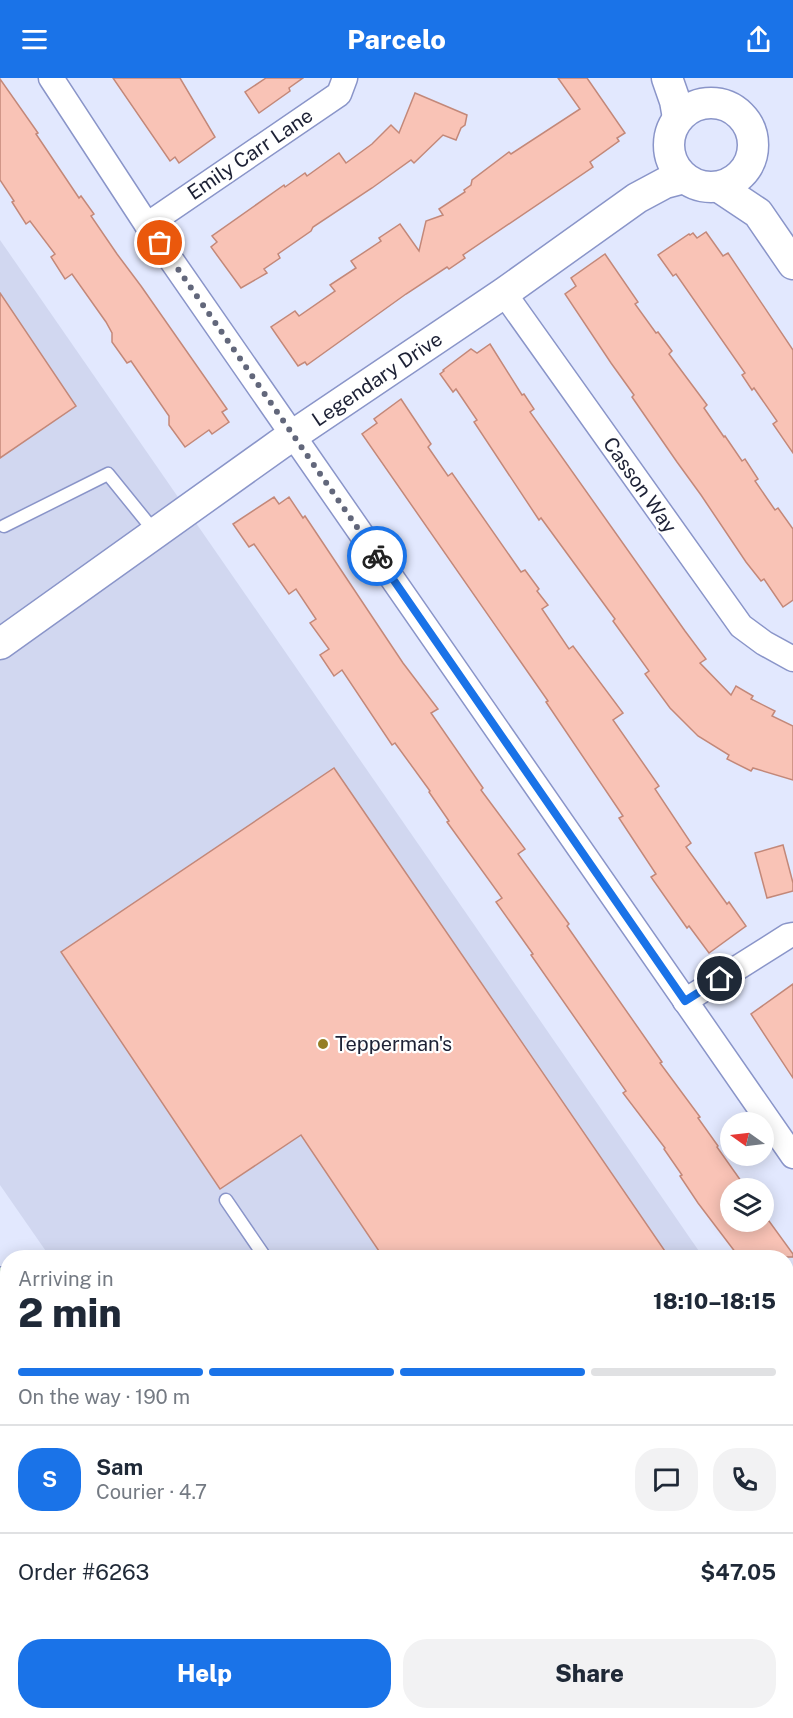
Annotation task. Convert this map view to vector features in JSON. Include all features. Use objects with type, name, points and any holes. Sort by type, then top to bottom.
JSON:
[{"type":"street","points":[[51,78],[147,225],[793,1156]]},
{"type":"street","name":"Emily Carr Lane","points":[[147,225],[339,94],[345,78]]},
{"type":"street","points":[[667,78],[678,118]]},
{"type":"street","points":[[673,78],[705,103]]},
{"type":"street","points":[[749,163],[737,178],[719,187],[697,186],[684,178],[673,165],[668,148],[672,127],[678,118],[690,108],[705,103],[720,104],[734,110],[745,120],[751,134],[753,149],[749,163],[751,188],[758,213],[793,264]]},
{"type":"street","name":"Legendary Drive","points":[[637,198],[668,148]]},
{"type":"street","name":"Legendary Drive","points":[[0,644],[293,435],[504,293],[637,198],[665,183],[684,178]]},
{"type":"street","points":[[719,187],[758,213]]},
{"type":"street","name":"Casson Way","points":[[504,293],[741,626],[764,643],[793,659]]},
{"type":"street","points":[[685,1001],[793,935]]},
{"type":"lane","points":[[4,526],[108,474],[156,533]]},
{"type":"lane","points":[[226,1200],[260,1250]]},
{"type":"shaded area","points":[[0,240],[698,1250],[45,1250],[0,1185]]},
{"type":"building","points":[[113,78],[180,78],[215,137],[179,163],[175,157],[170,161]]},
{"type":"building","points":[[266,78],[303,78],[289,88],[290,91],[259,113],[245,92]]},
{"type":"building","points":[[558,78],[587,78],[625,133],[617,138],[619,141],[590,162],[593,167],[463,255],[465,258],[406,294],[307,365],[305,362],[298,366],[271,327],[295,311],[299,316],[335,291],[330,285],[356,268],[351,261],[381,241],[379,238],[400,224],[419,251],[426,221],[443,215],[439,209],[465,192],[464,190],[471,185],[472,180],[509,152],[511,154],[580,109]]},
{"type":"building","points":[[0,79],[79,198],[81,196],[94,214],[91,216],[117,254],[227,409],[222,412],[229,422],[212,434],[209,430],[185,447],[169,425],[169,416],[131,361],[127,363],[112,342],[112,333],[106,322],[72,274],[65,279],[51,257],[55,254],[30,221],[26,224],[12,202],[14,201],[0,180]]},
{"type":"building","points":[[415,93],[467,115],[465,125],[461,128],[456,140],[443,135],[414,163],[411,160],[313,227],[311,231],[278,254],[280,258],[264,269],[267,273],[241,288],[211,247],[217,242],[212,236],[284,185],[285,187],[305,173],[307,176],[339,153],[346,163],[372,144],[391,125],[399,133]]},
{"type":"building","points":[[706,232],[723,256],[728,253],[793,350],[793,453],[773,424],[777,421],[742,375],[745,373],[676,274],[673,276],[658,255],[689,234],[693,233],[697,238]]},
{"type":"building","points":[[605,254],[638,302],[635,304],[672,351],[669,354],[707,405],[704,408],[742,461],[745,459],[758,479],[755,481],[775,510],[778,508],[793,529],[793,600],[783,607],[764,579],[761,581],[746,562],[632,397],[634,395],[565,294],[576,286],[571,278]]},
{"type":"building","points":[[0,293],[76,406],[0,458]]},
{"type":"building","points":[[490,344],[522,395],[524,394],[534,409],[530,412],[706,659],[700,663],[731,695],[736,686],[753,696],[751,699],[775,711],[772,716],[793,726],[793,780],[753,768],[751,771],[727,759],[729,755],[698,736],[670,708],[645,674],[649,671],[613,621],[615,619],[541,518],[539,520],[474,422],[477,420],[456,389],[453,392],[440,374],[471,349],[477,353]]},
{"type":"building","points":[[401,399],[431,444],[428,447],[448,476],[452,473],[521,572],[525,570],[539,589],[537,591],[548,605],[542,609],[569,649],[573,646],[623,713],[613,720],[659,786],[655,789],[691,843],[686,847],[727,904],[729,902],[746,926],[709,953],[689,926],[687,928],[651,877],[656,874],[619,818],[623,816],[546,702],[548,701],[362,434],[377,423],[374,419]]},
{"type":"building","points":[[274,497],[279,504],[289,497],[303,518],[305,516],[403,663],[438,709],[431,713],[483,788],[481,790],[525,849],[518,854],[569,924],[567,926],[718,1146],[720,1166],[730,1166],[739,1178],[720,1178],[720,1232],[680,1176],[682,1175],[665,1148],[623,1093],[626,1091],[496,902],[502,898],[447,822],[449,821],[430,791],[395,743],[392,745],[342,670],[334,676],[320,655],[329,649],[310,623],[316,619],[296,589],[289,594],[254,544],[249,547],[233,524]]},
{"type":"building","name":"Tepperman's","points":[[334,768],[664,1250],[378,1250],[301,1135],[220,1189],[61,952]]},
{"type":"building","points":[[783,845],[793,891],[767,898],[755,853]]},
{"type":"building","points":[[793,984],[793,1078],[751,1014]]},
{"type":"building","points":[[774,1228],[790,1250],[734,1250],[720,1232],[774,1232]]},
{"type":"way so far","points":[[160,243],[377,556]]},
{"type":"place","name":"Tepperman's","points":[[323,1044]]},
{"type":"route","points":[[377,556],[685,1001],[720,979]]}]
